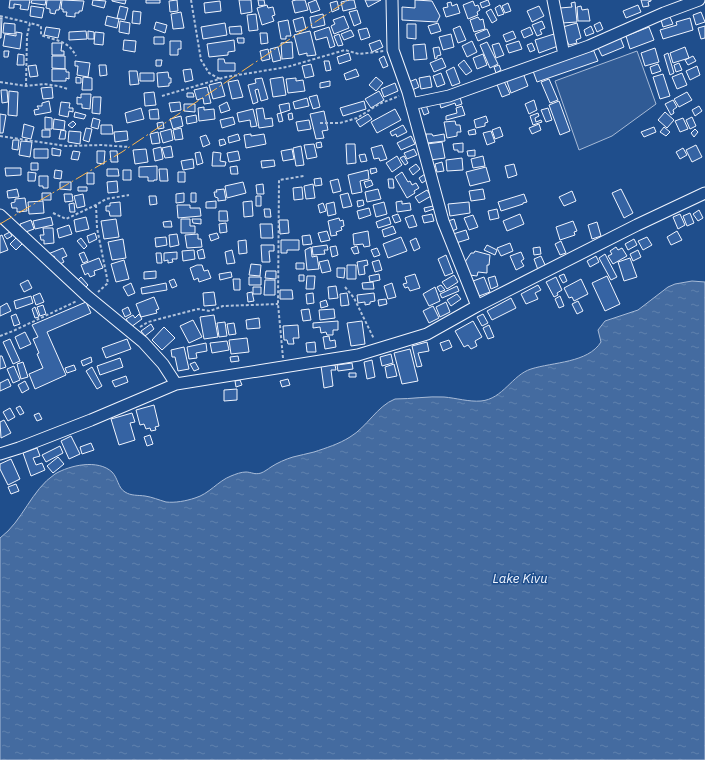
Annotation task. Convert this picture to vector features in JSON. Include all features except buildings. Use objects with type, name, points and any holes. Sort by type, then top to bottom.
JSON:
[{"type":"street","points":[[392,0],[393,50],[408,92],[443,221],[477,306]]},
{"type":"street","points":[[553,0],[564,54]]},
{"type":"street","points":[[411,104],[449,96],[589,46],[664,13],[699,0]]},
{"type":"street","points":[[0,454],[91,420],[176,384],[358,355],[427,334],[477,306],[637,225],[705,193]]},
{"type":"street","points":[[0,215],[89,297],[130,333],[143,342],[163,364],[176,384]]},
{"type":"path","points":[[191,0],[201,60],[209,73],[220,79]]},
{"type":"path","points":[[0,16],[41,26],[42,35],[61,40],[73,50],[76,56]]},
{"type":"path","points":[[26,86],[27,36],[30,23]]},
{"type":"path","points":[[162,96],[220,79],[287,67],[345,50],[359,54],[393,50]]},
{"type":"path","points":[[0,82],[26,86],[44,84],[68,89]]},
{"type":"path","points":[[320,123],[340,123],[357,118],[379,104],[408,92]]},
{"type":"path","points":[[0,136],[66,146],[102,145],[129,147]]},
{"type":"path","points":[[284,367],[278,304],[279,180],[304,176]]},
{"type":"path","points":[[53,213],[66,219],[96,206],[106,198],[129,195]]},
{"type":"path","points":[[0,336],[13,332],[89,297],[108,283],[97,228],[96,206]]},
{"type":"path","points":[[345,287],[354,298],[379,349]]},
{"type":"path","points":[[130,333],[148,322],[198,309],[210,311],[222,306],[278,304]]},
{"type":"shaded area","points":[[637,51],[656,104],[612,136],[579,150],[555,81]]},
{"type":"water","name":"Lake Kivu","points":[[692,281],[705,282],[705,760],[0,760],[0,538],[15,523],[40,488],[55,474],[76,466],[99,466],[112,472],[121,488],[130,494],[148,496],[166,502],[177,502],[192,499],[205,494],[226,478],[244,472],[257,474],[261,473],[287,459],[314,452],[341,442],[356,433],[377,411],[395,399],[438,397],[481,401],[489,399],[501,392],[524,372],[531,369],[569,361],[588,354],[601,342],[598,330],[605,321],[638,310],[668,287],[675,284]]},
{"type":"power","points":[[0,224],[122,152],[348,0]]}]
